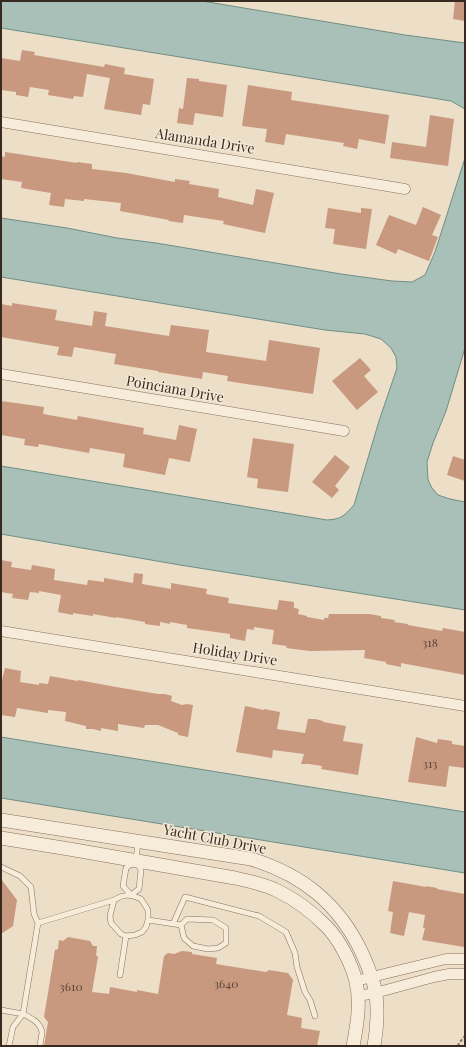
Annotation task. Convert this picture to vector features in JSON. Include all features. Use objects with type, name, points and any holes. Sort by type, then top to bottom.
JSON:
[{"type":"street","name":"Alamanda Drive","points":[[1,122],[405,188]]},
{"type":"street","name":"Poinciana Drive","points":[[1,374],[344,431]]},
{"type":"street","name":"Holiday Drive","points":[[1,631],[465,706]]},
{"type":"street","name":"Yacht Club Drive","points":[[1,820],[251,859],[285,872],[302,882],[321,895],[335,910],[358,944],[367,964],[376,993],[374,1046]]},
{"type":"street","points":[[1,838],[199,871],[258,883],[285,895],[326,926],[338,942],[349,962],[356,981],[358,996],[358,1011],[353,1046]]},
{"type":"street","points":[[356,981],[446,959],[465,959]]},
{"type":"street","points":[[446,959],[449,974]]},
{"type":"street","points":[[358,996],[376,993],[428,978],[449,974],[465,974]]},
{"type":"lane","points":[[131,895],[139,889],[141,875],[141,870],[136,861],[138,841]]},
{"type":"lane","points":[[131,895],[123,886],[126,868],[136,861]]},
{"type":"lane","points":[[1,867],[20,876],[31,887],[34,914],[38,923],[23,1014],[13,1027],[9,1046]]},
{"type":"lane","points":[[38,923],[114,900],[121,896],[131,895],[141,898],[148,910],[148,920],[146,927],[142,932],[135,935],[126,936],[121,934],[111,923],[110,916],[114,900]]},
{"type":"lane","points":[[173,924],[185,897],[259,916],[286,932],[295,954],[297,967],[305,992],[310,1000],[315,1016]]},
{"type":"lane","points":[[187,919],[213,920],[226,928],[226,943],[218,948],[208,949],[193,946],[184,938],[181,925],[187,919]]},
{"type":"lane","points":[[148,920],[181,925]]},
{"type":"lane","points":[[120,976],[126,936]]},
{"type":"lane","points":[[1,1010],[23,1014],[34,1019],[42,1033],[40,1046]]},
{"type":"path","points":[[458,1046],[465,1036]]},
{"type":"shaded area","points":[[1,1],[202,1],[405,35],[465,43],[465,109],[451,101],[1,28]]},
{"type":"shaded area","points":[[465,158],[465,348],[446,411],[427,462],[428,480],[438,495],[465,502],[465,610],[180,565],[1,534],[1,466],[327,520],[339,518],[354,505],[379,421],[397,368],[396,357],[391,348],[381,339],[365,334],[325,330],[1,277],[1,218],[341,274],[392,281],[412,282],[425,275],[435,252]]},
{"type":"shaded area","points":[[1,737],[465,812],[465,873],[1,798]]},
{"type":"building","points":[[455,1],[465,1],[465,21],[453,19]]},
{"type":"building","points":[[22,50],[35,52],[34,55],[104,67],[105,64],[125,68],[124,74],[154,79],[150,105],[143,104],[141,115],[104,109],[110,78],[87,74],[83,97],[74,96],[73,99],[48,95],[49,90],[30,87],[28,97],[16,95],[16,92],[1,90],[1,58],[20,61]]},
{"type":"building","points":[[187,78],[227,85],[223,117],[195,113],[193,125],[177,123],[179,108],[183,109]]},
{"type":"building","points":[[248,85],[292,92],[291,100],[389,115],[385,144],[359,139],[357,149],[343,146],[344,143],[286,134],[284,145],[265,142],[267,129],[242,126]]},
{"type":"building","points":[[430,115],[454,119],[448,166],[390,158],[392,142],[426,147]]},
{"type":"building","points":[[5,152],[92,164],[92,169],[126,173],[175,182],[175,179],[190,181],[189,184],[219,189],[218,197],[253,205],[256,189],[274,193],[265,233],[223,224],[224,221],[184,215],[183,223],[120,211],[121,203],[84,199],[84,201],[65,199],[64,207],[49,205],[51,193],[21,188],[22,182],[1,179],[1,156],[5,157]]},
{"type":"building","points":[[423,207],[441,215],[432,235],[438,237],[429,261],[398,249],[396,254],[376,245],[389,215],[416,225]]},
{"type":"building","points":[[328,208],[361,213],[361,208],[372,209],[366,249],[333,244],[335,229],[325,228]]},
{"type":"building","points":[[12,303],[57,310],[55,320],[92,326],[94,311],[107,313],[105,326],[169,336],[171,325],[209,330],[206,352],[266,361],[269,340],[320,348],[313,394],[227,381],[228,376],[203,372],[202,379],[114,364],[116,354],[74,347],[72,357],[57,355],[59,347],[1,337],[1,304],[12,306]]},
{"type":"building","points":[[360,358],[371,370],[364,376],[378,392],[357,410],[332,381]]},
{"type":"building","points":[[1,401],[44,407],[43,414],[77,420],[78,416],[144,428],[143,434],[176,440],[179,425],[197,429],[190,462],[169,458],[165,475],[123,467],[125,454],[90,448],[89,453],[39,444],[38,447],[24,445],[25,439],[1,435]]},
{"type":"building","points":[[253,438],[294,444],[288,492],[257,488],[258,479],[247,477]]},
{"type":"building","points":[[335,455],[350,467],[335,486],[339,490],[332,498],[312,482]]},
{"type":"building","points":[[453,456],[465,460],[465,481],[447,475]]},
{"type":"building","points":[[1,560],[12,562],[11,567],[31,570],[32,565],[55,569],[54,580],[87,585],[88,580],[104,582],[104,578],[133,583],[134,573],[143,574],[142,584],[171,589],[171,583],[207,589],[206,594],[229,598],[228,603],[277,610],[279,600],[294,602],[294,608],[299,609],[298,614],[324,620],[324,618],[328,618],[329,614],[369,614],[381,616],[381,618],[395,620],[394,622],[408,625],[442,631],[443,628],[465,632],[465,675],[401,663],[401,667],[386,664],[386,662],[364,658],[365,650],[310,651],[286,648],[287,646],[272,644],[274,630],[254,627],[254,630],[247,629],[245,641],[230,638],[230,634],[187,628],[187,625],[170,622],[170,624],[160,622],[160,626],[116,617],[73,613],[73,615],[58,612],[61,595],[39,591],[39,593],[30,592],[28,600],[12,598],[13,594],[1,592]]},
{"type":"building","points":[[5,668],[21,671],[20,682],[39,685],[39,683],[48,684],[50,676],[172,696],[171,701],[182,705],[193,705],[188,737],[178,735],[178,733],[158,725],[145,725],[144,728],[118,724],[118,731],[101,728],[101,731],[86,729],[86,726],[65,721],[66,712],[48,710],[48,713],[17,708],[15,717],[1,715],[1,680]]},
{"type":"building","points":[[245,706],[280,712],[277,729],[305,733],[308,719],[315,719],[346,726],[343,741],[363,744],[358,775],[321,769],[322,766],[301,764],[304,754],[273,750],[272,758],[236,752]]},
{"type":"building","points":[[416,737],[437,743],[438,739],[452,741],[452,744],[465,746],[465,768],[449,766],[446,787],[408,782]]},
{"type":"building","points":[[1,879],[17,900],[13,926],[1,934]]},
{"type":"building","points":[[393,881],[465,894],[464,947],[422,940],[425,928],[423,928],[425,915],[409,912],[404,936],[390,933],[393,912],[388,911]]},
{"type":"building","points":[[68,937],[90,941],[93,946],[97,946],[96,955],[98,957],[92,992],[109,994],[110,987],[158,994],[164,956],[168,953],[174,954],[182,951],[217,958],[216,964],[266,972],[269,970],[288,973],[293,980],[287,1015],[302,1018],[301,1028],[320,1031],[317,1046],[44,1046],[48,1022],[44,1017],[55,950],[58,949],[59,940],[63,941]]}]
